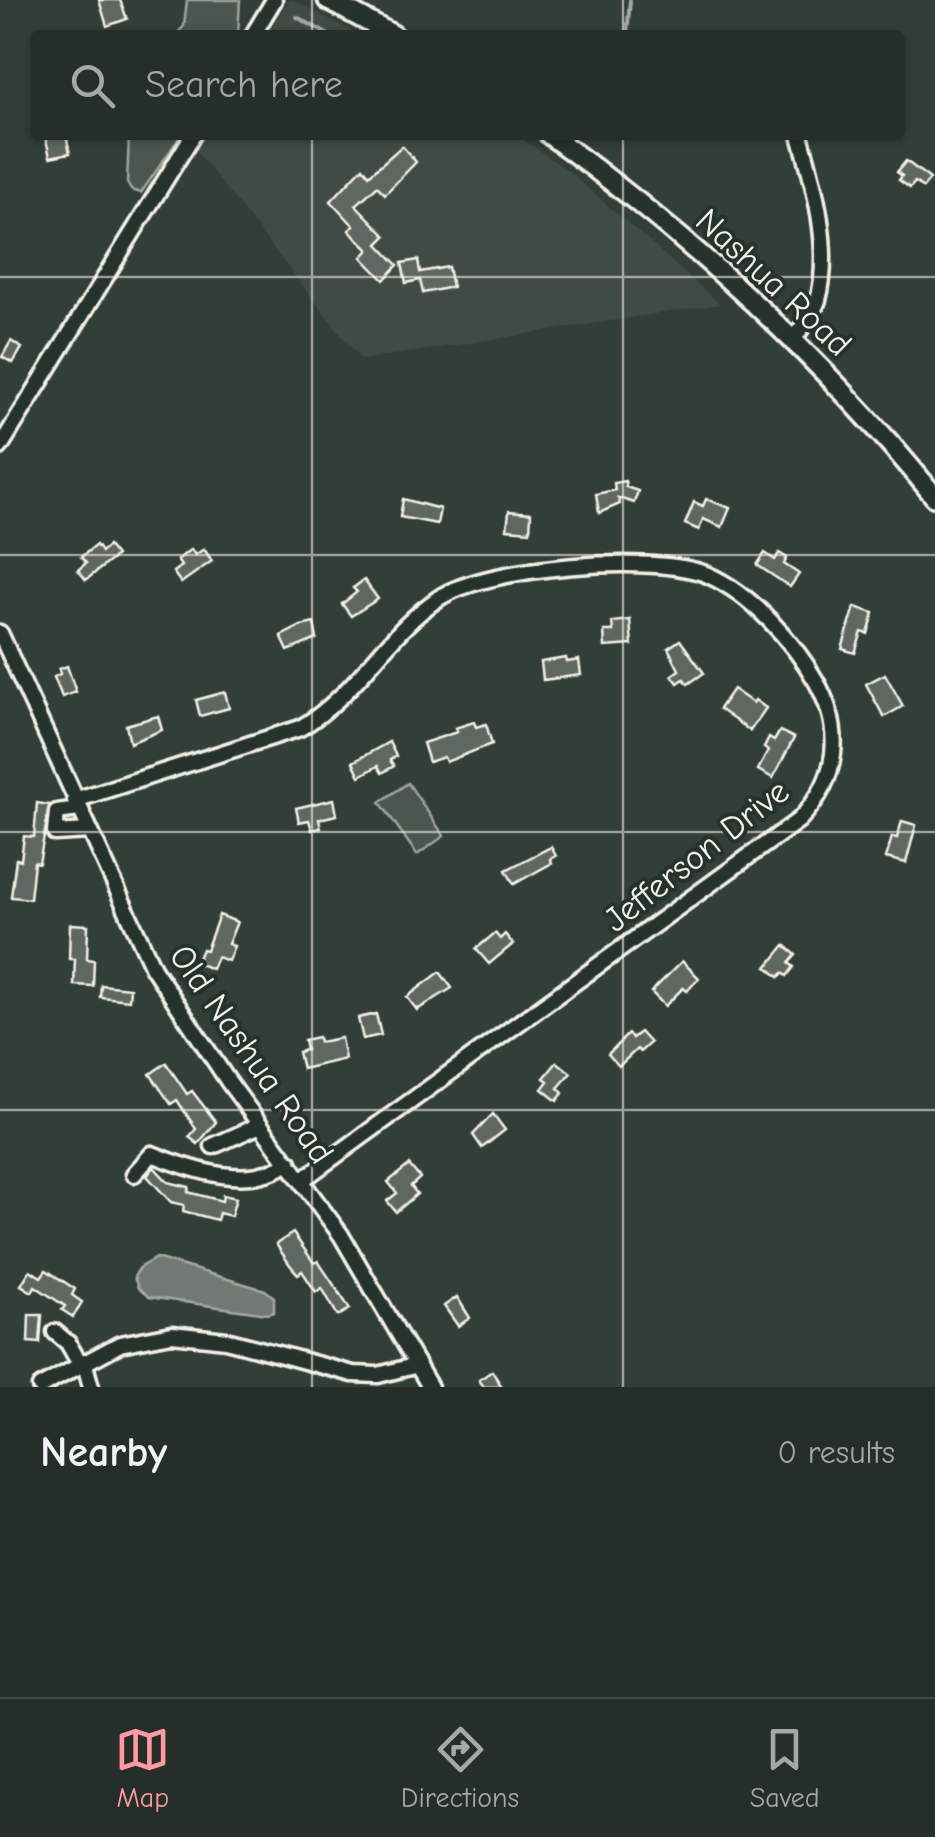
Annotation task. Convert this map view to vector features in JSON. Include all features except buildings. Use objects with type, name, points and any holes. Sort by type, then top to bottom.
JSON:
[{"type":"main road","points":[[328,0],[384,30]]},
{"type":"main road","name":"Nashua Road","points":[[556,140],[668,226],[793,340],[935,497]]},
{"type":"street","points":[[256,30],[274,0]]},
{"type":"street","points":[[0,447],[189,140]]},
{"type":"street","points":[[793,340],[818,302],[821,260],[818,198],[801,140]]},
{"type":"street","name":"Jefferson Drive","points":[[77,804],[300,728],[332,705],[404,628],[435,601],[458,587],[509,573],[656,564],[695,571],[742,596],[770,623],[812,675],[829,712],[835,751],[824,789],[800,820],[302,1180]]},
{"type":"street","name":"Old Nashua Road","points":[[0,633],[153,968],[360,1265],[430,1387]]},
{"type":"street","points":[[77,804],[57,812],[55,833],[89,831]]},
{"type":"street","points":[[213,1146],[260,1125]]},
{"type":"street","points":[[134,1174],[152,1154],[192,1169],[245,1177],[277,1170],[288,1162]]},
{"type":"street","points":[[55,1332],[82,1362],[91,1387]]},
{"type":"street","points":[[40,1387],[120,1344],[172,1334],[226,1340],[353,1374],[378,1374],[418,1365]]},
{"type":"shaded area","points":[[187,0],[240,0],[238,30],[180,30]]},
{"type":"shaded area","points":[[289,0],[294,0],[350,30],[269,30]]},
{"type":"shaded area","points":[[129,140],[178,140],[141,193],[131,190],[127,183]]},
{"type":"shaded area","points":[[198,140],[524,140],[567,170],[720,304],[361,360],[193,147]]},
{"type":"shaded area","points":[[408,783],[444,836],[417,855],[380,802]]},
{"type":"shaded area","points":[[156,1258],[265,1290],[274,1297],[274,1312],[149,1297],[138,1288],[134,1277],[140,1267]]},
{"type":"waterway","points":[[627,30],[630,0]]},
{"type":"waterway","points":[[297,17],[320,30]]}]
